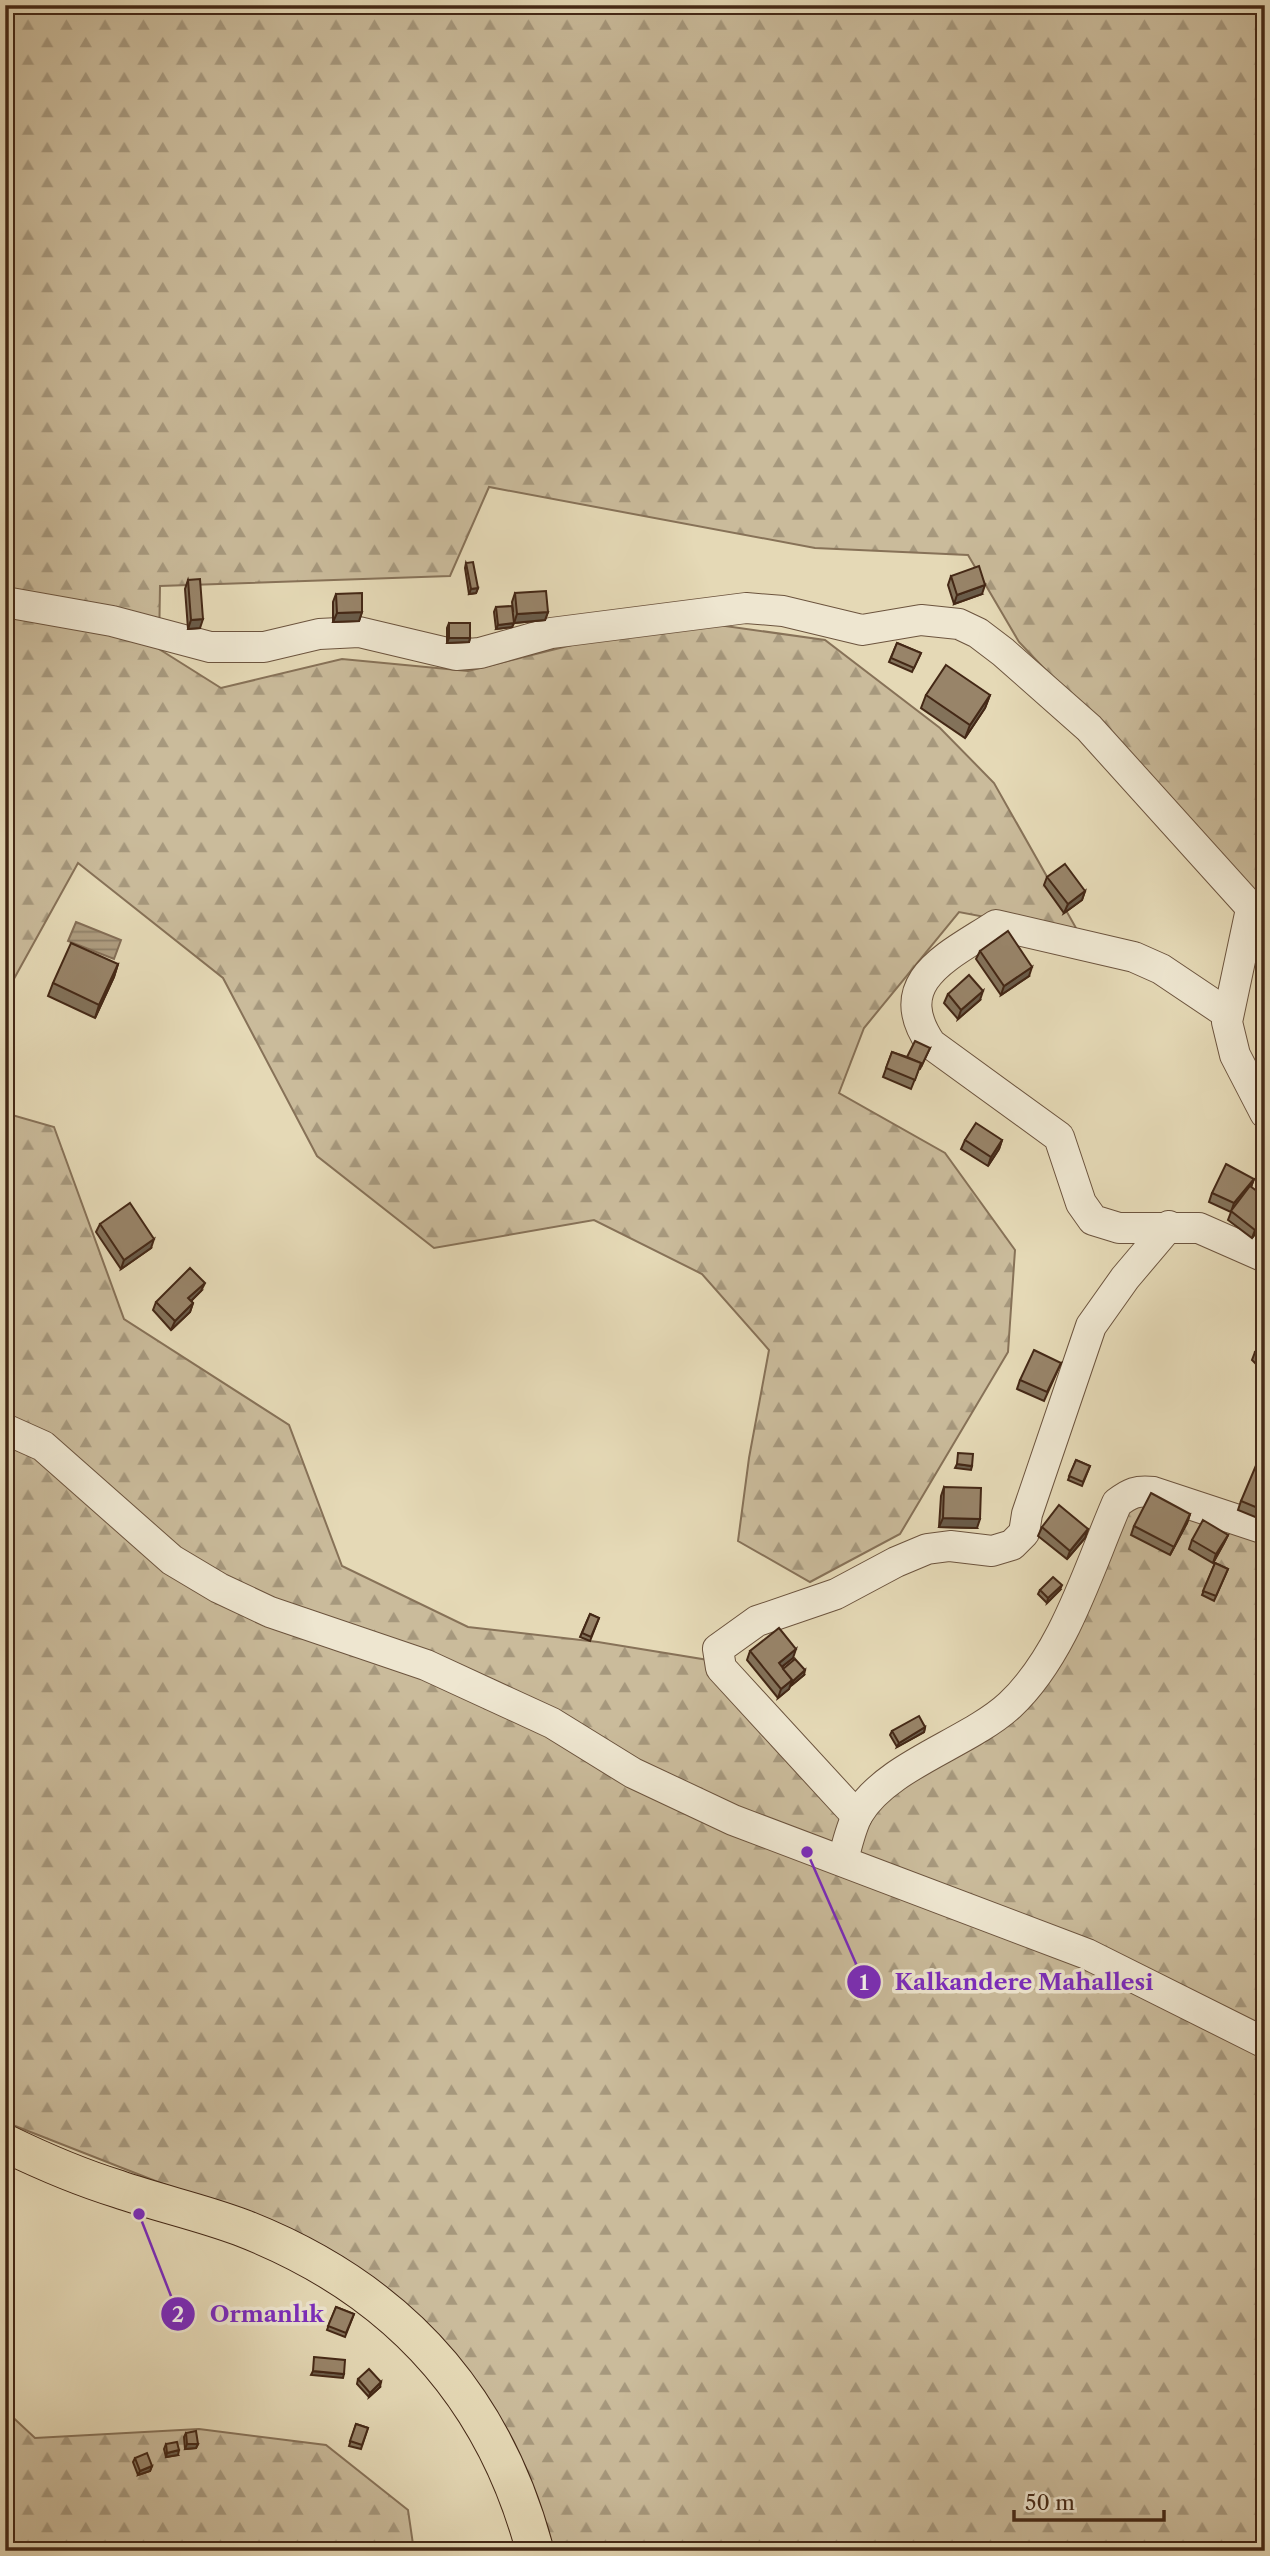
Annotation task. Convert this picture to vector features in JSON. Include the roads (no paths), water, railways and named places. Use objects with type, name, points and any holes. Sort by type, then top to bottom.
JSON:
[{"type":"main road","points":[[5,2143],[51,2165],[116,2189],[239,2227],[300,2254],[373,2300],[435,2357],[478,2414],[502,2455],[524,2509],[535,2551]]},
{"type":"street","points":[[5,603],[112,621],[210,647],[264,648],[319,634],[359,632],[456,654],[480,653],[551,633],[746,608],[783,611],[862,630],[921,620],[959,624],[978,633],[1003,652],[1089,728],[1258,916],[1228,1014],[1235,1055],[1265,1113]]},
{"type":"street","points":[[1228,1014],[1161,969],[1134,957],[996,925],[940,963],[921,985],[914,1001],[918,1025],[931,1044],[1059,1137],[1081,1203],[1093,1220],[1119,1228],[1199,1228],[1265,1257]]},
{"type":"street","points":[[857,1816],[721,1668],[718,1649],[757,1621],[836,1594],[927,1549],[950,1546],[992,1551],[1012,1545],[1024,1534],[1027,1514],[1091,1326],[1125,1278],[1169,1226]]},
{"type":"street","points":[[5,1429],[43,1446],[172,1560],[219,1588],[270,1612],[426,1665],[552,1723],[633,1773],[733,1820],[1087,1954],[1265,2043]]},
{"type":"street","points":[[843,1860],[857,1816],[896,1777],[1008,1707],[1023,1691],[1059,1638],[1117,1503],[1138,1490],[1153,1492],[1265,1529]]},
{"type":"place","name":"Kalkandere Mahallesi","points":[[807,1852]]},
{"type":"place","name":"Ormanlık","points":[[139,2214]]}]
